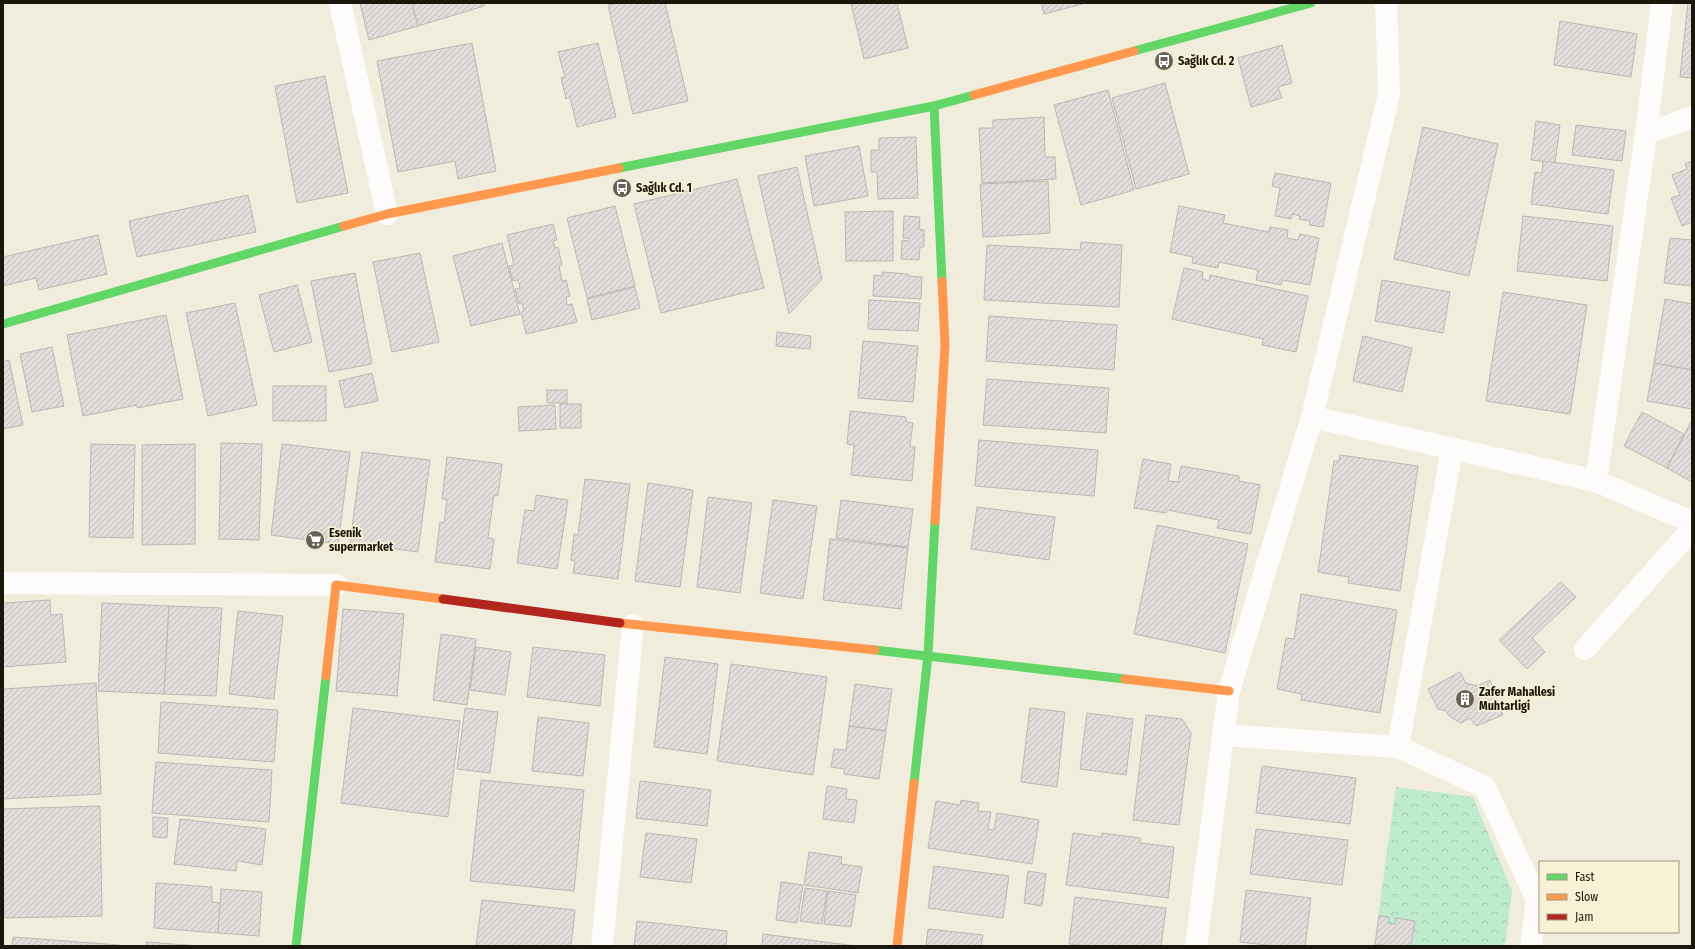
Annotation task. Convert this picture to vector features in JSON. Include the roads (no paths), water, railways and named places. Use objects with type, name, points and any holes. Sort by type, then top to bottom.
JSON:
[{"type":"street","points":[[340,3],[387,214]]},
{"type":"street","points":[[3,324],[387,214],[934,106],[1311,3]]},
{"type":"street","points":[[1196,946],[1229,691],[1312,417],[1389,94],[1386,3]]},
{"type":"street","points":[[1596,481],[1646,134],[1662,3]]},
{"type":"street","points":[[897,946],[928,655],[945,345],[934,106]]},
{"type":"street","points":[[1646,134],[1692,117]]},
{"type":"street","points":[[1312,417],[1596,481],[1692,522]]},
{"type":"street","points":[[1398,747],[1452,448]]},
{"type":"street","points":[[1585,650],[1692,529]]},
{"type":"street","points":[[3,582],[336,585],[633,625],[928,655],[1229,691]]},
{"type":"street","points":[[296,946],[336,585]]},
{"type":"street","points":[[602,946],[633,625]]},
{"type":"street","points":[[1223,735],[1398,747],[1485,787],[1538,900],[1531,946]]},
{"type":"place","name":"Sağlık Cd. 2","points":[[1164,61]]},
{"type":"place","name":"Sağlık Cd. 1","points":[[622,188]]},
{"type":"place","name":"Esenik supermarket","points":[[315,540]]},
{"type":"place","name":"Zafer Mahallesi Muhtarligi","points":[[1465,699]]}]
